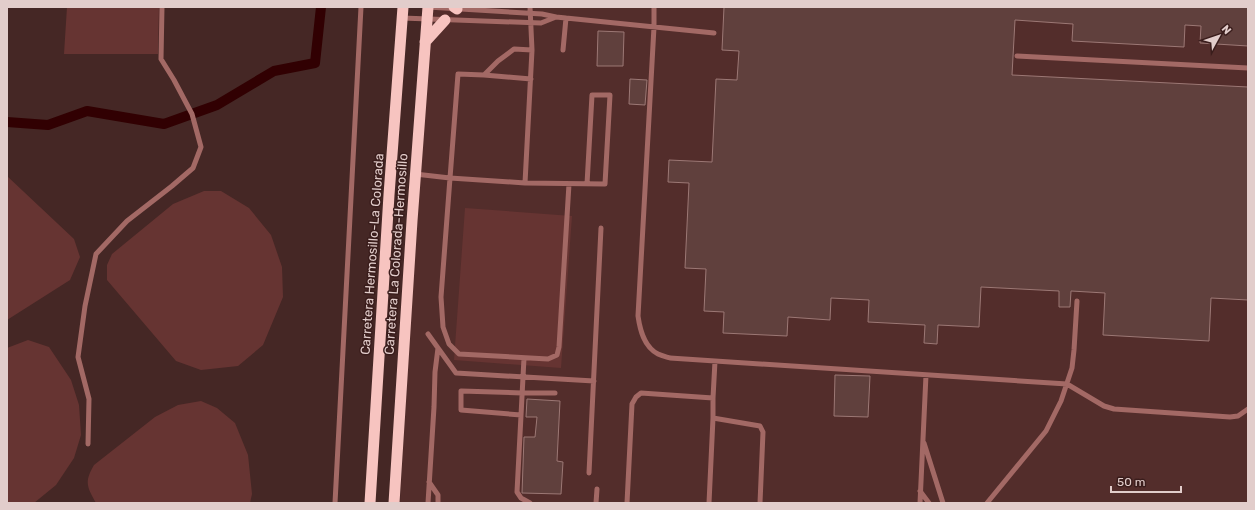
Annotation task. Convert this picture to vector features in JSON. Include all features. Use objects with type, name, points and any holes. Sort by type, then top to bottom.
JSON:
[{"type":"highway","name":"Carretera La Colorada-Hermosillo","points":[[394,503],[415,174],[428,7]]},
{"type":"highway","name":"Carretera Hermosillo-La Colorada","points":[[370,503],[402,12]]},
{"type":"highway","points":[[425,42],[446,20]]},
{"type":"lane","points":[[88,444],[89,399],[78,356],[85,306],[96,254],[127,221],[193,168],[200,148],[192,114],[161,59],[162,7]]},
{"type":"lane","points":[[335,503],[361,7]]},
{"type":"lane","points":[[428,7],[542,14],[556,17],[714,33]]},
{"type":"lane","points":[[526,182],[532,50],[530,7]]},
{"type":"lane","points":[[654,7],[638,316],[639,326],[643,338],[650,348],[658,354],[670,358],[1067,384],[1104,406],[1114,409],[1230,417],[1238,416],[1248,409]]},
{"type":"lane","points":[[402,12],[427,20],[541,24],[556,17]]},
{"type":"lane","points":[[563,50],[566,18]]},
{"type":"lane","points":[[484,75],[498,61],[514,49],[532,50]]},
{"type":"lane","points":[[1017,56],[1248,68]]},
{"type":"lane","points":[[531,79],[458,74],[441,298],[443,327],[449,344],[459,354],[548,359],[557,355],[559,347],[569,184]]},
{"type":"lane","points":[[415,174],[450,178],[569,184],[587,184],[605,184],[610,95],[592,95],[587,184]]},
{"type":"lane","points":[[589,473],[602,228]]},
{"type":"lane","points":[[987,503],[1046,431],[1061,401],[1072,368],[1077,301]]},
{"type":"lane","points":[[428,334],[456,373],[594,381]]},
{"type":"lane","points":[[428,503],[435,372],[438,348]]},
{"type":"lane","points":[[524,358],[517,492],[520,498],[530,503]]},
{"type":"lane","points":[[709,503],[715,361]]},
{"type":"lane","points":[[920,503],[926,375]]},
{"type":"lane","points":[[521,415],[461,410],[461,391],[555,393]]},
{"type":"lane","points":[[627,503],[632,404],[636,397],[641,393],[713,398]]},
{"type":"lane","points":[[713,418],[760,426],[763,432],[760,503]]},
{"type":"lane","points":[[922,438],[943,503]]},
{"type":"lane","points":[[429,482],[438,495],[438,503]]},
{"type":"lane","points":[[596,503],[597,489]]},
{"type":"lane","points":[[920,491],[929,503]]},
{"type":"shaded area","points":[[67,7],[159,7],[158,54],[64,54]]},
{"type":"shaded area","points":[[428,7],[1248,7],[1248,503],[400,503]]},
{"type":"shaded area","points":[[7,176],[74,239],[80,257],[70,280],[7,320]]},
{"type":"shaded area","points":[[204,191],[221,191],[249,208],[271,235],[282,267],[283,297],[263,345],[238,366],[201,370],[176,361],[107,280],[107,265],[112,254],[173,204]]},
{"type":"shaded area","points":[[465,208],[572,216],[561,368],[454,360]]},
{"type":"shaded area","points":[[28,340],[49,347],[71,380],[79,405],[81,435],[74,458],[56,485],[34,503],[7,503],[7,348]]},
{"type":"shaded area","points":[[201,401],[217,408],[235,423],[248,455],[252,494],[250,503],[96,503],[90,493],[88,484],[89,476],[94,465],[155,417],[178,405]]},
{"type":"building","points":[[724,7],[1248,7],[1248,46],[1200,43],[1201,26],[1185,25],[1184,47],[1072,41],[1073,24],[1015,20],[1012,75],[1248,87],[1248,300],[1211,298],[1209,341],[1103,335],[1105,293],[1071,291],[1070,307],[1059,307],[1059,291],[981,287],[979,327],[938,325],[937,344],[924,343],[925,325],[868,322],[869,300],[831,298],[830,320],[788,317],[787,336],[723,333],[724,312],[704,311],[706,269],[685,268],[689,183],[668,182],[669,160],[712,162],[716,79],[737,80],[739,51],[722,50]]},
{"type":"building","points":[[598,31],[624,32],[623,66],[597,66]]},
{"type":"building","points":[[630,79],[647,80],[645,105],[629,104]]},
{"type":"building","points":[[835,375],[870,376],[868,417],[834,416]]},
{"type":"building","points":[[527,399],[560,401],[557,461],[563,462],[561,494],[522,493],[524,437],[535,437],[537,417],[526,417]]},
{"type":"waterway","points":[[7,122],[48,125],[87,111],[164,124],[217,105],[274,71],[315,63],[321,7]]}]
